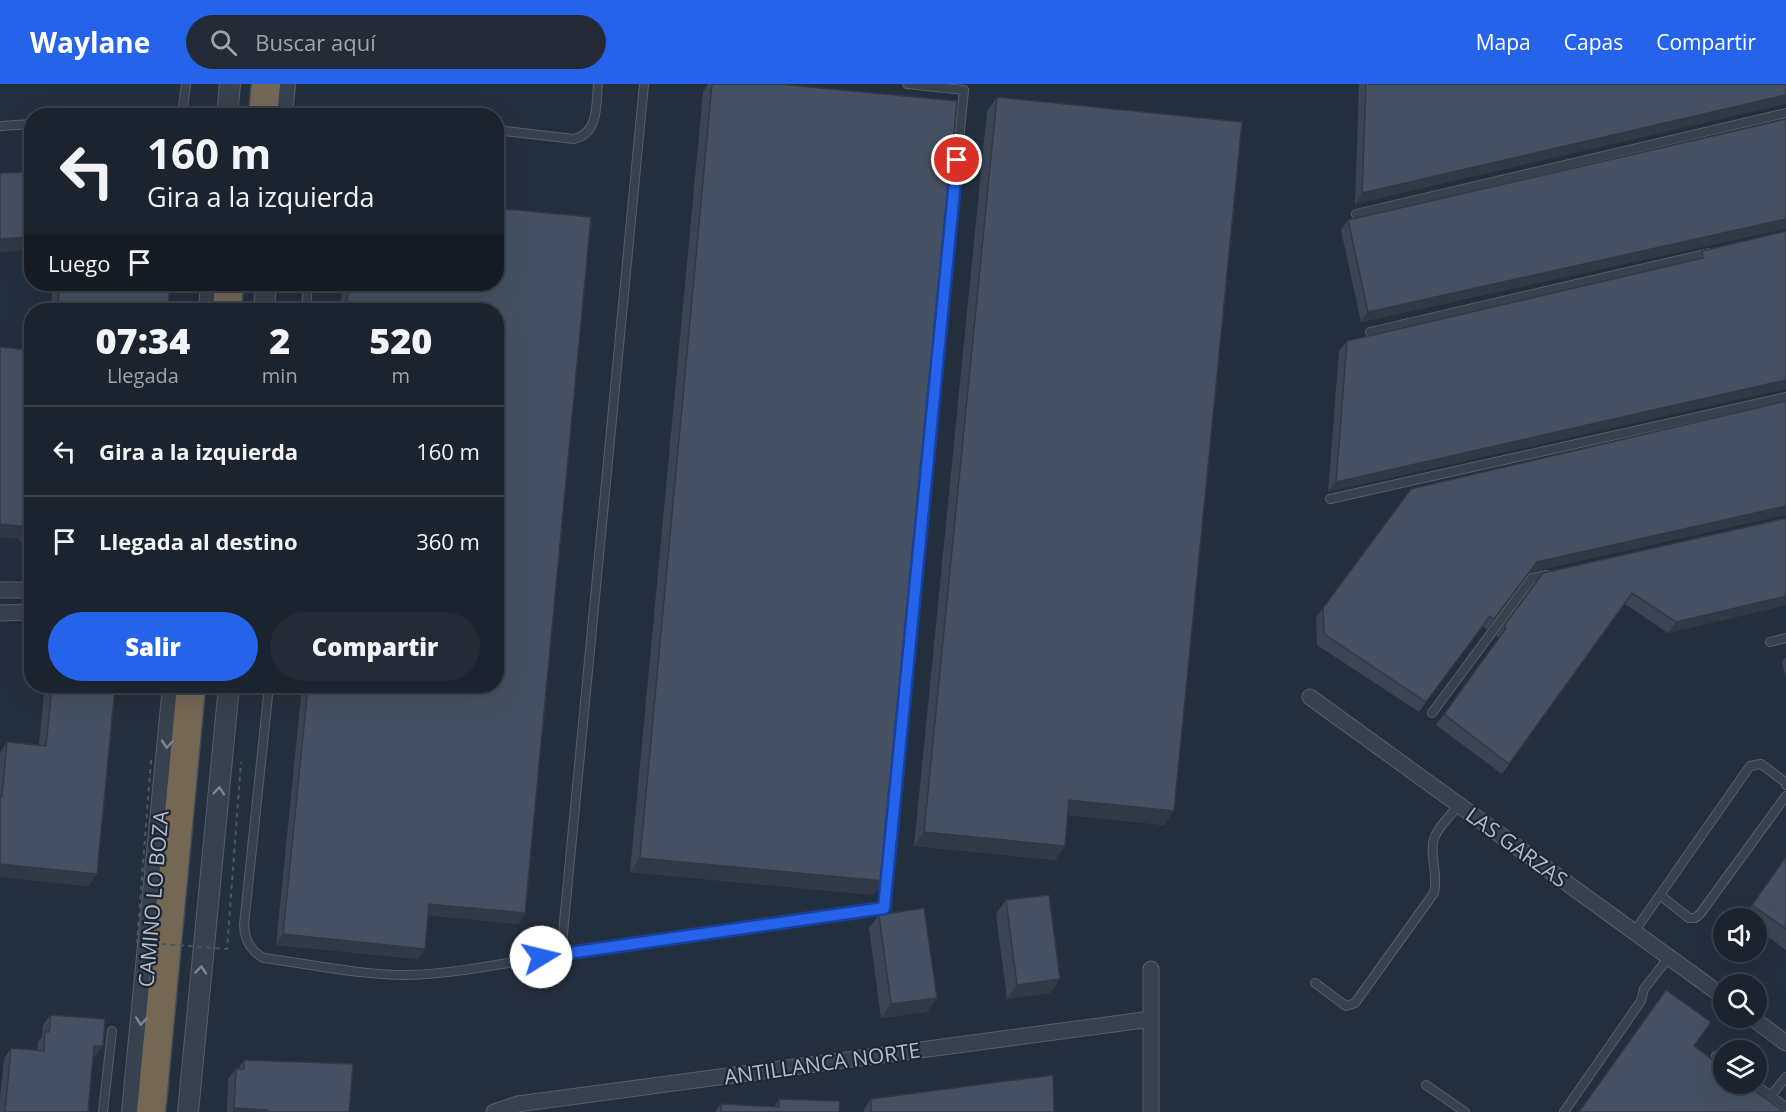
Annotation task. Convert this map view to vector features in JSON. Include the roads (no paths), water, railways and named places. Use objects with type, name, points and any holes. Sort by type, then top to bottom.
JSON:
[{"type":"highway","points":[[236,108],[248,84]]},
{"type":"highway","points":[[264,108],[267,84]]},
{"type":"highway","points":[[151,1112],[190,693]]},
{"type":"highway","points":[[170,1112],[209,693]]},
{"type":"street","points":[[230,84],[232,108]]},
{"type":"street","points":[[283,108],[285,84]]},
{"type":"street","points":[[0,590],[24,590]]},
{"type":"street","points":[[0,613],[24,612]]},
{"type":"street","name":"CAMINO LO BOZA","points":[[132,1112],[172,693]]},
{"type":"street","points":[[188,1112],[228,693]]},
{"type":"street","name":"LAS GARZAS","points":[[1310,697],[1713,989]]},
{"type":"street","points":[[1151,969],[1151,1112]]},
{"type":"street","name":"ANTILLANCA NORTE","points":[[495,1112],[518,1104],[1151,1019]]},
{"type":"street","points":[[1766,1028],[1786,1043]]},
{"type":"lane","points":[[183,108],[186,84]]},
{"type":"lane","points":[[504,131],[574,139],[585,135],[592,125],[598,84]]},
{"type":"lane","points":[[561,954],[644,84]]},
{"type":"lane","points":[[267,693],[244,925],[247,940],[254,951],[264,958],[405,975],[441,972],[884,908],[964,90],[907,84]]},
{"type":"lane","points":[[1356,214],[1786,113]]},
{"type":"lane","points":[[0,126],[24,124]]},
{"type":"lane","points":[[1370,332],[1717,251]]},
{"type":"lane","points":[[1330,499],[1786,397]]},
{"type":"lane","points":[[1432,713],[1532,578],[1555,573]]},
{"type":"lane","points":[[1770,642],[1786,638]]},
{"type":"lane","points":[[1634,932],[1749,766],[1761,764],[1786,785]]},
{"type":"lane","points":[[1660,896],[1689,918],[1695,918],[1786,796]]},
{"type":"lane","points":[[1315,983],[1346,1006],[1355,1003],[1434,893],[1437,885],[1433,850],[1434,837],[1459,805]]},
{"type":"lane","points":[[1564,1112],[1641,1001],[1644,989],[1668,957]]},
{"type":"lane","points":[[103,1112],[112,1031]]},
{"type":"lane","points":[[1771,1096],[1786,1077]]},
{"type":"lane","points":[[1426,1085],[1466,1112]]},
{"type":"lane","points":[[1767,1093],[1786,1107]]}]
